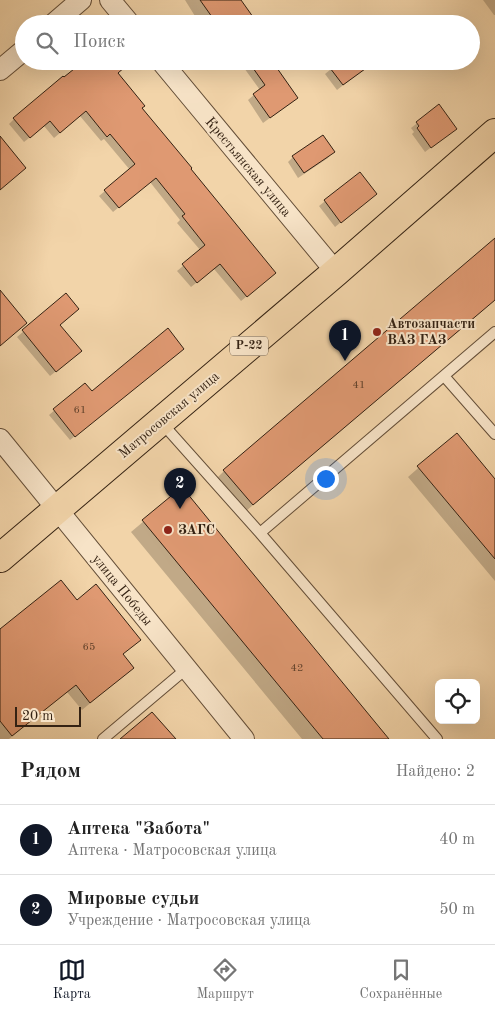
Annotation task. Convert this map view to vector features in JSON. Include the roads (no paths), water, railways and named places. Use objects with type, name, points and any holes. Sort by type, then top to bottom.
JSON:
[{"type":"highway","name":"Матросовская улица","points":[[0,558],[336,272],[495,133]]},
{"type":"street","points":[[64,15],[81,0]]},
{"type":"street","points":[[110,0],[122,15]]},
{"type":"street","points":[[0,70],[15,58]]},
{"type":"street","name":"Крестьянская улица","points":[[168,70],[336,272]]},
{"type":"street","name":"улица Победы","points":[[0,440],[244,739]]},
{"type":"lane","points":[[260,533],[495,332]]},
{"type":"lane","points":[[444,376],[495,434]]},
{"type":"lane","points":[[160,422],[260,533],[437,739]]},
{"type":"lane","points":[[104,739],[186,668]]},
{"type":"place","name":"Автозапчасти ВАЗ ГАЗ","points":[[377,332]]},
{"type":"place","name":"Аптека \"Забота\"","points":[[345,361]]},
{"type":"place","name":"Мировые судьи","points":[[180,509]]},
{"type":"place","name":"ЗАГС","points":[[168,530]]}]
